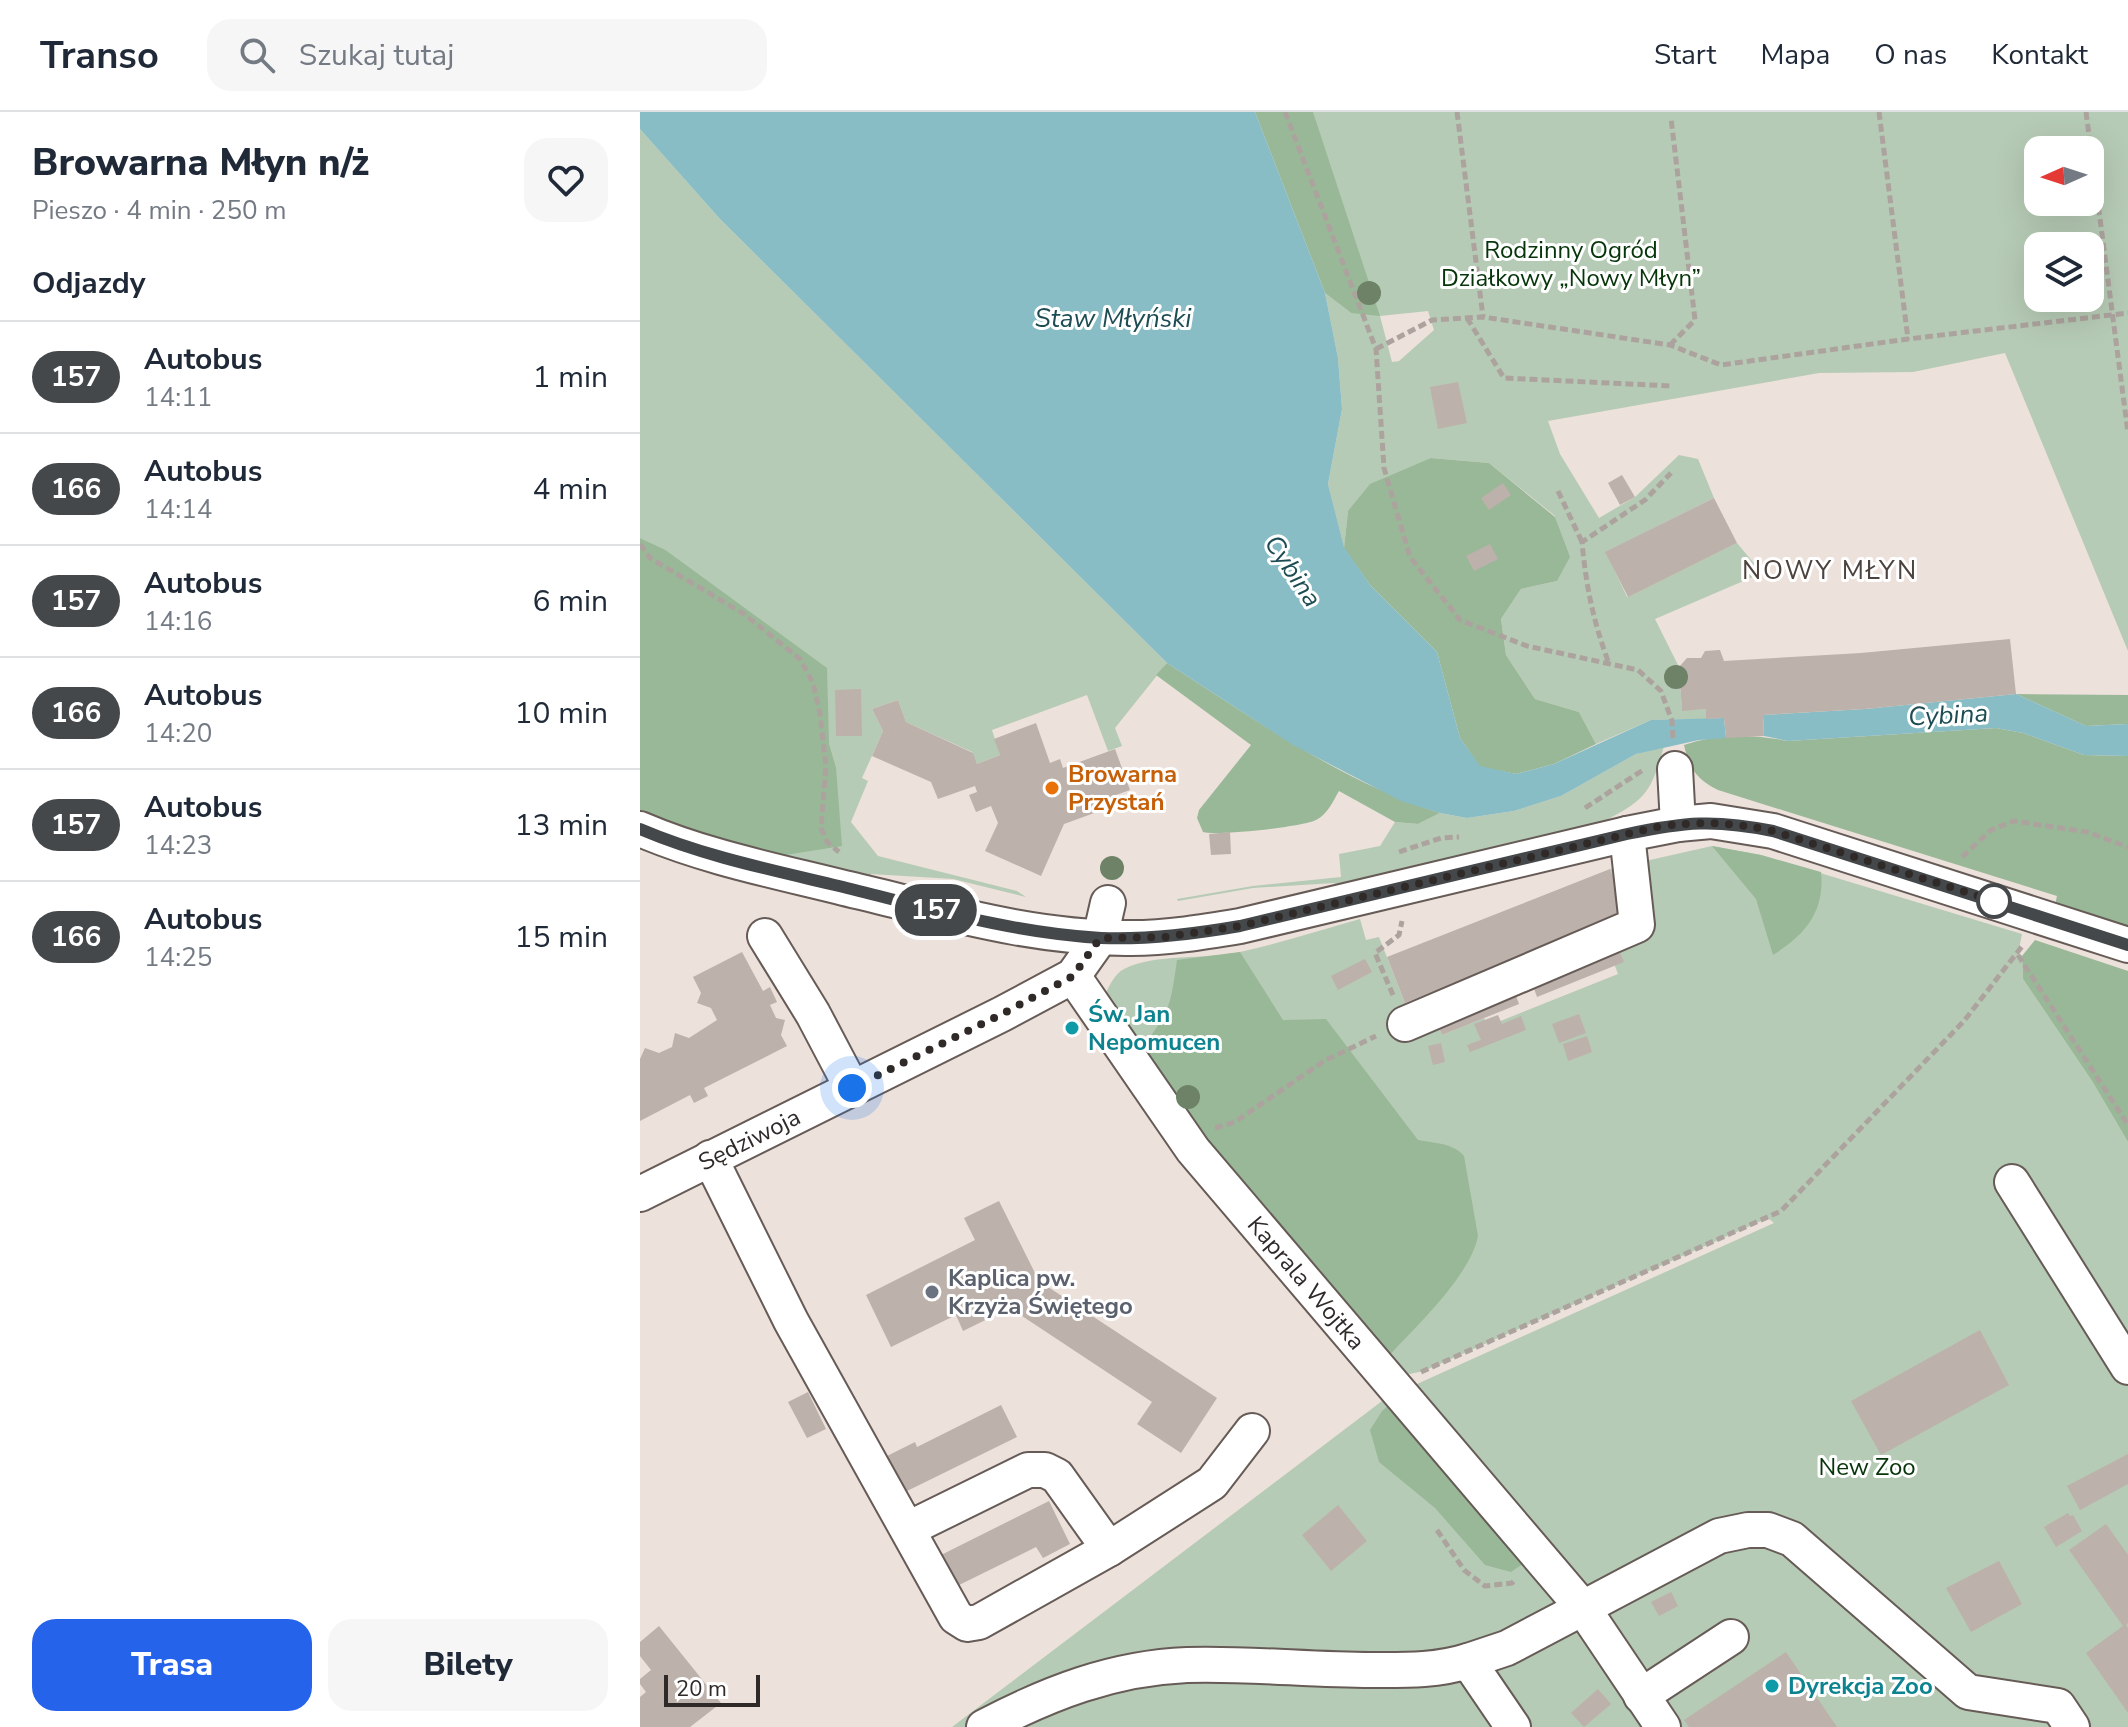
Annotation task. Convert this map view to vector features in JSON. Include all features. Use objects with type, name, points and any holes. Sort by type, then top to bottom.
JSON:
[{"type":"street","points":[[1674,758],[1678,824]]},
{"type":"street","points":[[640,829],[728,858],[1010,928],[1100,938],[1165,937],[1224,929],[1627,834],[1711,821],[1773,831],[2128,945]]},
{"type":"street","points":[[1405,1024],[1637,925],[1627,834]]},
{"type":"street","points":[[1100,938],[1108,903]]},
{"type":"street","points":[[765,936],[813,1014],[852,1088]]},
{"type":"street","name":"Sędziwoja","points":[[640,1194],[1073,976],[1100,938]]},
{"type":"street","name":"Kaprala Wojtka","points":[[1073,976],[1193,1150],[1583,1608],[1663,1727]]},
{"type":"street","points":[[710,1158],[791,1321],[956,1617],[967,1624],[979,1622],[1109,1549],[1212,1483],[1252,1431]]},
{"type":"street","points":[[2012,1182],[2128,1367]]},
{"type":"street","points":[[908,1529],[1028,1470],[1045,1470],[1057,1476],[1109,1549]]},
{"type":"street","points":[[984,1727],[1025,1705],[1071,1687],[1108,1675],[1145,1668],[1190,1665],[1402,1670],[1444,1668],[1507,1648],[1719,1536],[1748,1530],[1768,1530],[1792,1539],[1968,1692],[2058,1706],[2072,1727]]},
{"type":"street","points":[[1641,1696],[1731,1637]]},
{"type":"street","points":[[1468,1661],[1513,1727]]},
{"type":"path","points":[[1285,112],[1376,349],[1384,468],[1410,557],[1460,620],[1527,646],[1608,661],[1638,670],[1661,691],[1672,721],[1674,758],[1645,769],[1579,811]]},
{"type":"path","points":[[1457,112],[1483,317]]},
{"type":"path","points":[[1879,112],[1908,339]]},
{"type":"path","points":[[2086,112],[2128,433]]},
{"type":"path","points":[[1670,345],[1695,320],[1671,118]]},
{"type":"path","points":[[1376,349],[1432,320],[1483,317],[1670,345],[1721,365],[2128,313]]},
{"type":"path","points":[[1467,318],[1504,378],[1672,386]]},
{"type":"path","points":[[1582,542],[1645,500],[1671,473]]},
{"type":"path","points":[[1558,491],[1582,542],[1585,581],[1593,619],[1608,661]]},
{"type":"path","points":[[640,544],[650,558]]},
{"type":"path","points":[[640,556],[650,558],[744,614],[800,659],[813,683],[820,714],[826,766],[821,828],[827,842],[841,853]]},
{"type":"path","points":[[1956,858],[1966,856],[1991,830],[2014,821],[2087,832],[2128,847]]},
{"type":"path","points":[[1395,854],[1441,838],[1466,837]]},
{"type":"path","points":[[1179,1129],[1209,1129],[1235,1122],[1324,1061],[1405,1024],[1375,953],[1399,935],[1402,922],[1393,890]]},
{"type":"path","points":[[1390,1381],[1407,1373],[1424,1371],[1781,1211],[1964,1021],[2018,955],[2128,1125]]},
{"type":"path","points":[[1437,1530],[1464,1570],[1485,1586],[1512,1583],[1548,1566]]},
{"type":"green space","points":[[1255,112],[1313,112],[1380,316],[1351,313],[1325,293]]},
{"type":"green space","name":"Rodzinny Ogród Działkowy „Nowy Młyn”","points":[[1313,112],[2128,112],[2128,651],[2005,353],[1913,372],[1819,373],[1548,421],[1560,454],[1599,518],[1635,497],[1679,455],[1698,459],[1714,498],[1606,552],[1627,597],[1737,543],[1762,573],[1655,619],[1679,667],[1682,710],[1706,709],[1706,719],[1651,720],[1596,744],[1579,712],[1535,699],[1506,655],[1501,619],[1521,589],[1557,581],[1555,516],[1489,463],[1431,458],[1348,511],[1344,548],[1328,484],[1342,409],[1338,358],[1325,293],[1351,313]],"holes":[[[1428,311],[1434,330],[1399,361],[1392,362],[1380,316]]]},
{"type":"green space","points":[[640,129],[720,219],[1167,663],[1115,728],[1122,746],[1108,751],[1087,695],[992,730],[1000,755],[977,764],[972,752],[906,722],[898,700],[872,709],[883,731],[862,778],[868,781],[851,822],[878,856],[1017,891],[1026,897],[953,879],[871,874],[870,878],[779,856],[836,767],[829,743],[664,549],[640,538]]},
{"type":"green space","points":[[1431,458],[1489,463],[1555,517],[1570,557],[1557,581],[1521,589],[1501,619],[1506,655],[1535,699],[1579,712],[1596,744],[1554,764],[1516,774],[1480,767],[1460,738],[1437,652],[1370,585],[1344,548],[1348,511],[1370,484]]},
{"type":"green space","points":[[640,538],[664,549],[827,668],[829,743],[836,767],[842,846],[779,856],[688,830],[640,811]]},
{"type":"green space","points":[[1167,663],[1265,727],[1333,766],[1403,800],[1440,813],[1418,824],[1395,822],[1339,791],[1324,814],[1308,823],[1241,832],[1203,832],[1197,818],[1199,810],[1251,745],[1156,675]]},
{"type":"green space","points":[[2016,694],[2128,695],[2128,724],[2086,726]]},
{"type":"green space","points":[[1996,728],[2023,733],[2084,755],[2128,756],[2128,929],[2055,905],[2057,896],[1718,790],[1695,772],[1684,745],[1735,736],[1788,741]]},
{"type":"green space","points":[[1664,746],[1654,776],[1643,795],[1599,824],[1342,887],[1334,883],[1253,888],[1177,899],[1253,886],[1341,877],[1339,854],[1380,846],[1395,822],[1418,824],[1440,813],[1467,818],[1514,811],[1561,796],[1636,754]]},
{"type":"green space","name":"New Zoo","points":[[1712,846],[1761,855],[2022,934],[2018,954],[2022,956],[2023,979],[2092,1081],[2128,1142],[2128,1727],[952,1727],[1386,1398],[1774,1223],[1768,1218],[1424,1371],[1400,1376],[1191,1129],[1106,993],[1115,976],[1136,964],[1240,952],[1360,919],[1366,940],[1379,937],[1405,1003],[1436,1021],[1442,1035],[1484,1018],[1488,1026],[1618,974],[1615,966],[1628,914],[1610,869]]},
{"type":"green space","points":[[1712,846],[1761,855],[1821,872],[1820,899],[1816,911],[1795,939],[1773,955],[1756,899]]},
{"type":"green space","points":[[2035,940],[2128,971],[2128,1142],[2092,1081],[2023,979],[2022,956]]},
{"type":"green space","points":[[1240,952],[1283,1020],[1326,1019],[1418,1140],[1449,1146],[1464,1156],[1478,1236],[1473,1252],[1440,1301],[1386,1359],[1191,1129],[1141,1049],[1168,1008],[1177,960]]},
{"type":"green space","points":[[1396,1399],[1530,1559],[1511,1572],[1485,1565],[1435,1508],[1379,1462],[1370,1430],[1382,1411]]},
{"type":"water","name":"Staw Młyński","points":[[640,112],[1255,112],[1325,293],[1338,358],[1342,409],[1328,484],[1344,547],[1370,585],[1437,652],[1460,738],[1480,766],[1516,774],[1554,764],[1651,720],[1724,718],[1726,738],[1699,740],[1636,754],[1561,796],[1514,811],[1467,818],[1401,801],[1293,745],[1167,663],[720,219],[640,129]]},
{"type":"water","name":"Cybina","points":[[2016,694],[2086,726],[2128,724],[2128,756],[2084,755],[2023,733],[1996,728],[1788,741],[1764,736],[1763,715],[1865,709]]},
{"type":"building","points":[[1458,382],[1467,423],[1438,429],[1430,387]]},
{"type":"building","points":[[1622,475],[1635,497],[1620,505],[1608,483]]},
{"type":"building","points":[[1503,483],[1511,495],[1489,510],[1481,498]]},
{"type":"building","points":[[1714,498],[1737,543],[1628,597],[1605,552]]},
{"type":"building","points":[[1490,544],[1498,559],[1474,571],[1466,556]]},
{"type":"building","points":[[2010,639],[2016,694],[1865,709],[1763,715],[1764,736],[1726,738],[1724,718],[1706,719],[1706,709],[1682,711],[1679,667],[1687,658],[1701,658],[1705,651],[1720,650],[1724,661],[1861,653]]},
{"type":"building","points":[[861,689],[862,736],[836,736],[835,690]]},
{"type":"building","name":"Browarna Przystań","points":[[898,700],[906,722],[973,753],[977,764],[1000,755],[994,739],[1036,723],[1050,763],[1060,759],[1063,768],[1115,749],[1130,790],[1094,803],[1097,812],[1064,824],[1041,876],[985,851],[998,823],[991,806],[976,812],[969,795],[977,792],[975,786],[938,799],[931,782],[872,756],[883,731],[872,709]]},
{"type":"building","points":[[1230,832],[1231,854],[1211,855],[1209,834]]},
{"type":"building","points":[[1610,869],[1628,914],[1405,1003],[1387,957]]},
{"type":"building","points":[[1618,948],[1624,962],[1537,997],[1532,983]]},
{"type":"building","points":[[742,952],[763,991],[770,987],[777,1002],[770,1005],[776,1018],[785,1020],[781,1035],[787,1046],[704,1088],[708,1096],[694,1103],[690,1095],[640,1121],[640,1059],[645,1048],[659,1053],[672,1047],[675,1033],[689,1038],[717,1020],[711,1008],[697,1003],[701,993],[693,977]]},
{"type":"building","points":[[1365,959],[1372,972],[1338,990],[1331,976]]},
{"type":"building","points":[[1514,990],[1519,1004],[1442,1035],[1436,1021]]},
{"type":"building","points":[[1579,1014],[1586,1033],[1559,1043],[1552,1024]]},
{"type":"building","points":[[1498,1015],[1502,1024],[1521,1016],[1526,1030],[1470,1052],[1467,1045],[1481,1040],[1474,1024]]},
{"type":"building","points":[[1587,1036],[1592,1052],[1568,1061],[1563,1044]]},
{"type":"building","points":[[1441,1043],[1445,1062],[1433,1065],[1428,1046]]},
{"type":"building","points":[[999,1201],[1039,1281],[1217,1398],[1181,1453],[1137,1424],[1152,1402],[1010,1308],[963,1331],[956,1315],[891,1347],[866,1295],[975,1240],[964,1218]]},
{"type":"building","points":[[1980,1330],[2009,1385],[1881,1455],[1851,1401]]},
{"type":"building","points":[[808,1392],[826,1429],[807,1438],[788,1402]]},
{"type":"building","points":[[1001,1405],[1017,1437],[905,1492],[887,1456],[915,1442],[917,1447]]},
{"type":"building","points":[[2128,1454],[2128,1484],[2080,1510],[2067,1486]]},
{"type":"building","points":[[1049,1501],[1070,1544],[1043,1558],[1036,1547],[953,1588],[937,1557]]},
{"type":"building","points":[[1338,1505],[1367,1541],[1331,1571],[1302,1535]]},
{"type":"building","points":[[2068,1513],[2073,1515],[2082,1531],[2056,1547],[2044,1527]]},
{"type":"building","points":[[2106,1524],[2128,1555],[2128,1713],[2086,1653],[2123,1626],[2069,1550]]},
{"type":"building","points":[[1999,1561],[2022,1604],[1971,1632],[1946,1588]]},
{"type":"building","points":[[1671,1592],[1678,1606],[1659,1616],[1651,1602]]},
{"type":"building","points":[[659,1626],[721,1703],[690,1727],[640,1727],[640,1697],[646,1692],[640,1679],[651,1670],[640,1656],[640,1642]]},
{"type":"building","name":"Dyrekcja Zoo","points":[[1786,1652],[1837,1727],[1689,1727],[1684,1720]]},
{"type":"building","points":[[1598,1689],[1611,1704],[1584,1727],[1571,1713]]},
{"type":"bus line","name":"157","points":[[640,829],[751,864],[1010,928],[1100,938],[1132,938],[1193,934],[1285,917],[1627,834],[1711,821],[1773,831],[2128,945]]},
{"type":"place","name":"Browarna Przystań","points":[[1052,788]]},
{"type":"place","name":"Św. Jan Nepomucen","points":[[1072,1028]]},
{"type":"place","name":"Kaplica pw. Krzyża Świętego","points":[[932,1292]]},
{"type":"place","name":"Dyrekcja Zoo","points":[[1772,1686]]},
{"type":"district","name":"NOWY MŁYN","points":[[1830,570]]},
{"type":"route","points":[[852,1088],[1073,976],[1100,938],[1165,937],[1240,926],[1657,827],[1711,821],[1773,831],[1994,901]]}]
